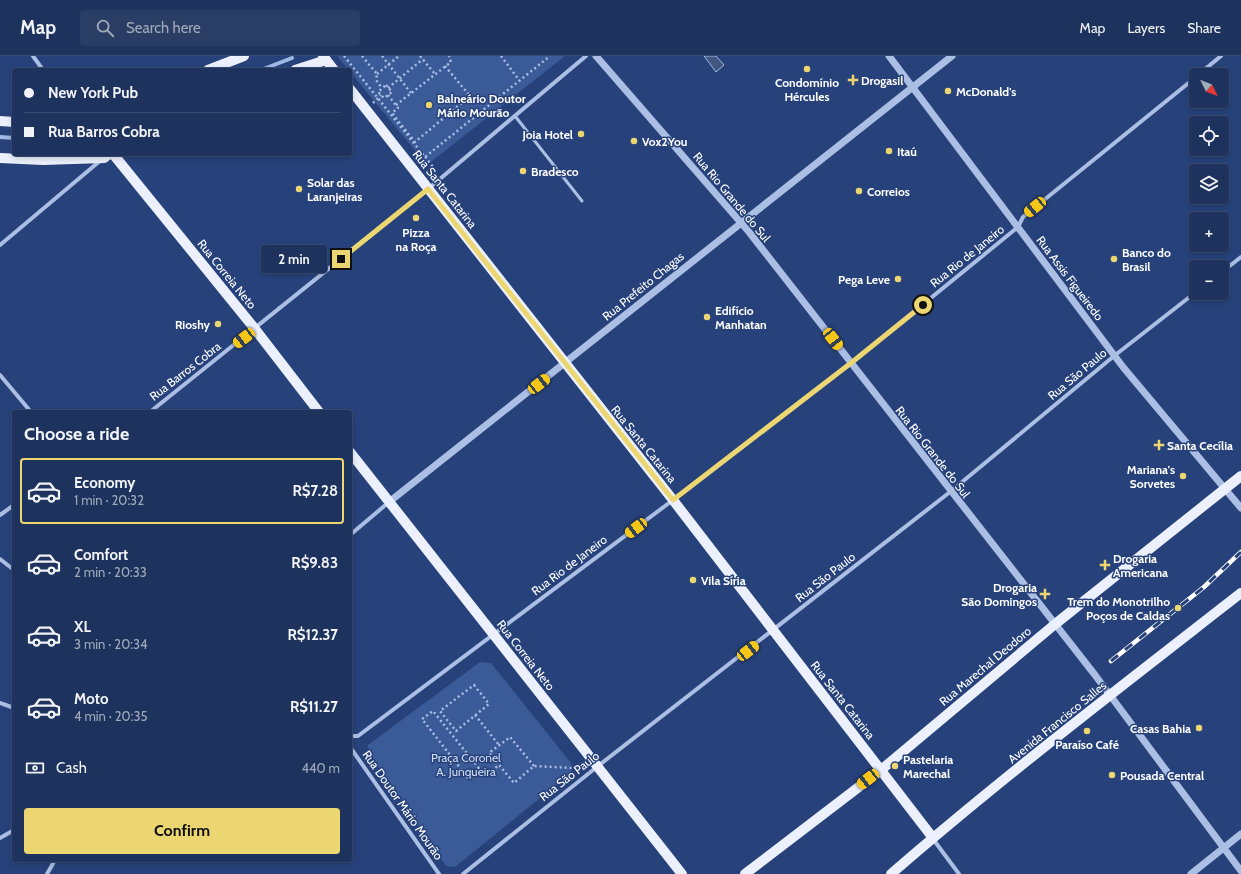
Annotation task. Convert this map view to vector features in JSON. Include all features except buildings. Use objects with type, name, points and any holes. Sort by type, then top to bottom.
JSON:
[{"type":"main road","points":[[213,68],[244,56]]},
{"type":"main road","points":[[300,68],[324,58],[332,68]]},
{"type":"main road","name":"Rua Santa Catarina","points":[[352,92],[564,364],[673,500],[933,838]]},
{"type":"main road","points":[[0,122],[12,122]]},
{"type":"main road","points":[[0,158],[43,160],[96,156]]},
{"type":"main road","name":"Rua Correia Neto","points":[[110,156],[255,329],[317,410]]},
{"type":"main road","name":"Rua Correia Neto","points":[[352,455],[682,874]]},
{"type":"main road","name":"Rua Marechal Deodoro","points":[[745,874],[881,770],[1054,625],[1241,476]]},
{"type":"main road","name":"Avenida Francisco Salles","points":[[891,874],[933,838],[1241,593]]},
{"type":"street","points":[[33,56],[42,68]]},
{"type":"street","name":"Rua Barros Cobra","points":[[153,410],[428,189],[586,56]]},
{"type":"street","name":"Rua Rio Grande do Sul","points":[[596,56],[741,222],[1110,696],[1241,871]]},
{"type":"street","name":"Rua Assis Figueiredo","points":[[889,56],[1114,356],[1241,508]]},
{"type":"street","name":"Rua Prefeito Chagas","points":[[352,533],[389,502],[952,56]]},
{"type":"street","name":"Rua Rio de Janeiro","points":[[1207,68],[1221,56]]},
{"type":"street","name":"Rua Rio de Janeiro","points":[[352,736],[358,736],[474,650],[514,618],[673,500],[851,363],[1018,227],[1023,217],[1189,82]]},
{"type":"street","points":[[0,245],[108,156]]},
{"type":"street","points":[[1229,266],[1241,257]]},
{"type":"street","name":"Rua São Paulo","points":[[463,874],[598,766],[950,492],[1114,356],[1189,297]]},
{"type":"street","points":[[0,375],[28,410]]},
{"type":"street","points":[[0,515],[12,506]]},
{"type":"street","points":[[0,559],[12,568]]},
{"type":"street","points":[[0,703],[12,707]]},
{"type":"street","name":"Rua Doutor Mário Mourão","points":[[352,750],[439,874]]},
{"type":"street","points":[[0,838],[12,831]]},
{"type":"street","points":[[1191,874],[1241,834]]},
{"type":"street","name":"Rua Santa Catarina","points":[[933,838],[959,874]]},
{"type":"street","points":[[47,874],[54,862]]},
{"type":"lane","points":[[515,116],[582,201]]},
{"type":"path","points":[[344,56],[433,167]]},
{"type":"path","points":[[362,56],[377,74]]},
{"type":"path","points":[[382,56],[411,93]]},
{"type":"path","points":[[382,88],[376,80],[377,74],[399,56]]},
{"type":"path","points":[[420,56],[435,74]]},
{"type":"path","points":[[396,105],[450,62],[449,56]]},
{"type":"path","points":[[501,56],[519,80]]},
{"type":"path","points":[[542,56],[545,59]]},
{"type":"path","points":[[425,156],[550,56]]},
{"type":"path","points":[[388,88],[422,59]]},
{"type":"path","points":[[388,95],[398,108],[392,113],[415,142],[470,96],[445,66]]},
{"type":"path","points":[[386,85],[388,88],[392,92],[384,98],[378,92],[386,85]]},
{"type":"path","points":[[378,100],[381,95]]},
{"type":"path","points":[[436,714],[474,685],[489,704],[456,731],[440,711]]},
{"type":"path","points":[[480,769],[468,778],[422,719],[433,711],[436,714],[480,769],[485,776],[499,765]]},
{"type":"path","points":[[475,715],[499,745]]},
{"type":"path","points":[[534,766],[510,737],[489,753],[514,783],[534,766],[572,768]]},
{"type":"green space","points":[[337,56],[565,56],[427,165],[352,74],[352,68],[347,68]]},
{"type":"green space","name":"Praça Coronel A. Junqueira","points":[[480,662],[491,663],[571,763],[571,773],[455,867],[446,866],[368,752],[368,745]]},
{"type":"shaded area","points":[[704,56],[716,56],[724,65],[716,72]]},
{"type":"waterway","points":[[266,68],[292,58]]},
{"type":"waterway","points":[[0,137],[12,138]]},
{"type":"railway","points":[[1111,661],[1204,587],[1241,552]]},
{"type":"place","name":"Condomínio Hércules","points":[[807,69]]},
{"type":"place","name":"Drogasil","points":[[853,80]]},
{"type":"place","name":"McDonald's","points":[[948,91]]},
{"type":"place","name":"Balneário Doutor Mário Mourão","points":[[429,105]]},
{"type":"place","name":"Joia Hotel","points":[[581,134]]},
{"type":"place","name":"Vox2You","points":[[634,141]]},
{"type":"place","name":"Itaú","points":[[889,151]]},
{"type":"place","name":"Bradesco","points":[[523,171]]},
{"type":"place","name":"Solar das Laranjeiras","points":[[299,189]]},
{"type":"place","name":"Correios","points":[[859,191]]},
{"type":"place","name":"Pizza na Roça","points":[[416,218]]},
{"type":"place","name":"Banco do Brasil","points":[[1114,259]]},
{"type":"place","name":"Pega Leve","points":[[898,279]]},
{"type":"place","name":"Edifício Manhatan","points":[[707,317]]},
{"type":"place","name":"Rioshy","points":[[218,324]]},
{"type":"place","name":"Santa Cecília","points":[[1159,445]]},
{"type":"place","name":"Mariana's Sorvetes","points":[[1183,476]]},
{"type":"place","name":"Drogaria Americana","points":[[1105,565]]},
{"type":"place","name":"Vila Síria","points":[[693,580]]},
{"type":"place","name":"Drogaria São Domingos","points":[[1045,594]]},
{"type":"place","name":"Trem do Monotrilho Poços de Caldas","points":[[1178,608]]},
{"type":"place","name":"Casas Bahia","points":[[1199,728]]},
{"type":"place","name":"Paraíso Café","points":[[1087,731]]},
{"type":"place","name":"Pastelaria Marechal","points":[[895,766]]},
{"type":"place","name":"Pousada Central","points":[[1112,775]]},
{"type":"route","points":[[341,259],[428,189],[564,364],[673,500],[851,363],[923,305]]}]
